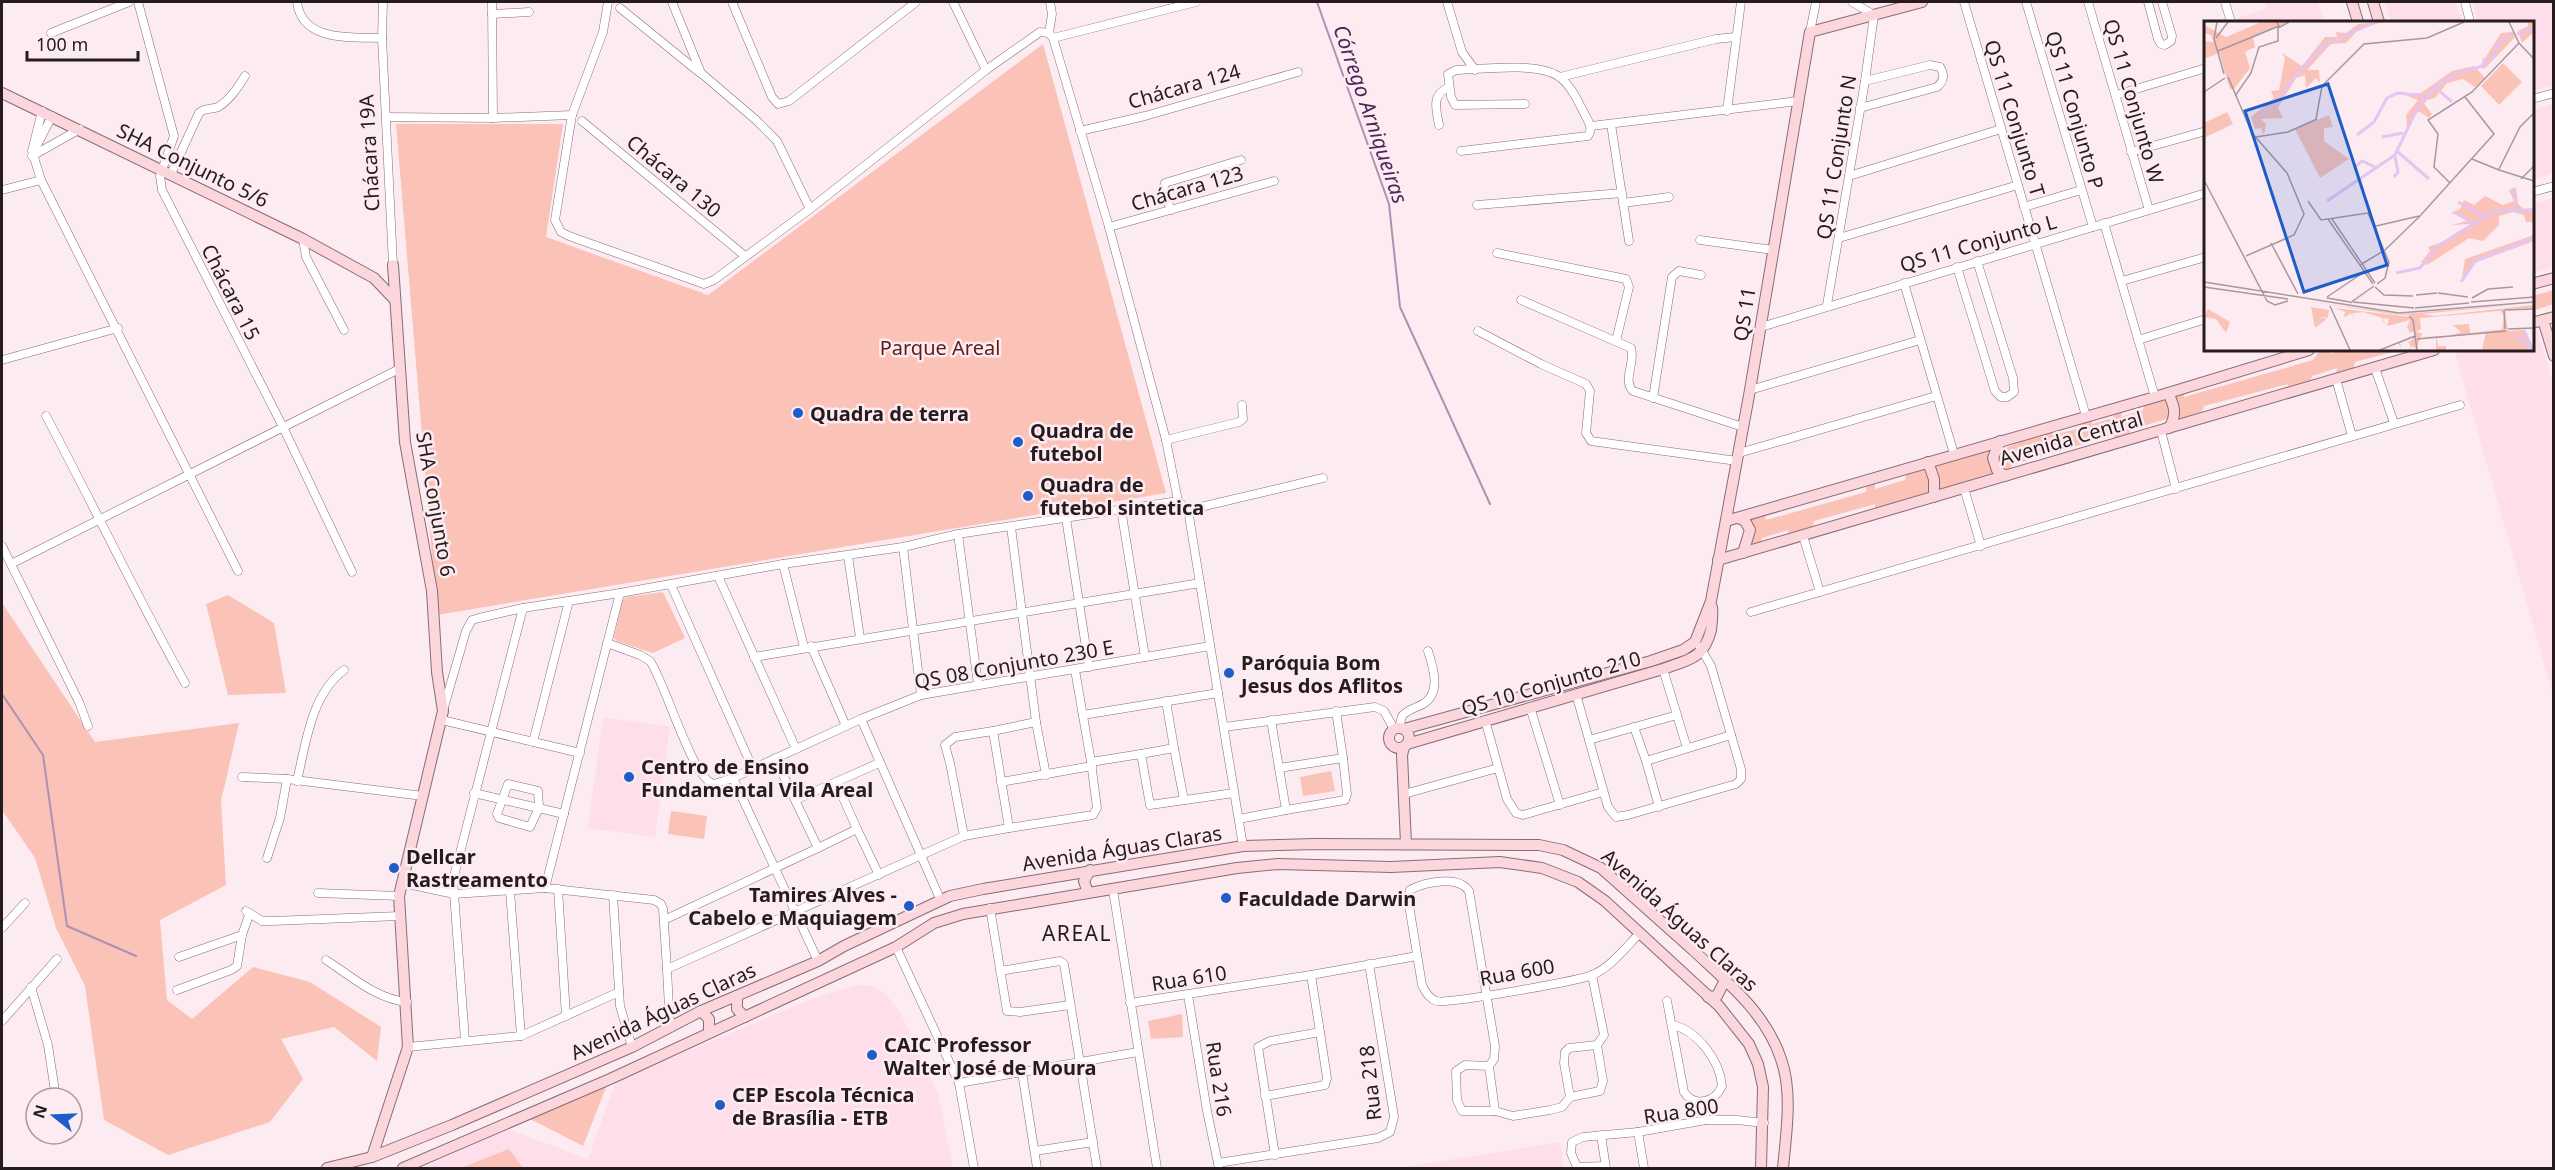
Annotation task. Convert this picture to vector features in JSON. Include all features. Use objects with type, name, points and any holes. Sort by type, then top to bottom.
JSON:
[{"type":"street","points":[[51,33],[129,2]]},
{"type":"street","points":[[138,2],[174,135],[166,172]]},
{"type":"street","points":[[297,2],[301,18],[314,30],[341,37],[381,38]]},
{"type":"street","name":"Chácara 19A","points":[[383,2],[381,38],[396,302]]},
{"type":"street","points":[[492,2],[493,118]]},
{"type":"street","points":[[608,2],[603,32],[572,115],[555,220],[561,232],[704,284],[714,280],[810,209],[986,70],[1040,32],[1051,36],[1196,2]]},
{"type":"street","points":[[672,2],[701,74]]},
{"type":"street","points":[[732,2],[772,97],[778,104],[789,101],[916,2]]},
{"type":"street","points":[[953,2],[986,70]]},
{"type":"street","points":[[1050,2],[1051,36],[1109,227],[1166,440],[1178,501],[1188,510],[1244,846]]},
{"type":"street","points":[[1447,2],[1462,52],[1475,70]]},
{"type":"street","points":[[1727,111],[1741,2]]},
{"type":"street","points":[[1816,2],[1810,32],[1922,2]]},
{"type":"street","points":[[1852,2],[1874,15]]},
{"type":"street","name":"QS 11 Conjunto T","points":[[1964,2],[2086,416]]},
{"type":"street","name":"QS 11 Conjunto P","points":[[2026,2],[2093,227]]},
{"type":"street","name":"QS 11 Conjunto W","points":[[2088,2],[2149,210]]},
{"type":"street","points":[[2148,2],[2158,39],[2161,44],[2166,45],[2171,41],[2172,36],[2162,2]]},
{"type":"street","points":[[2224,2],[2231,21]]},
{"type":"street","points":[[2352,2],[2358,21]]},
{"type":"street","points":[[2373,2],[2379,21]]},
{"type":"street","points":[[2465,2],[2470,21]]},
{"type":"street","points":[[620,9],[756,120],[777,141],[810,209]]},
{"type":"street","points":[[492,14],[529,12]]},
{"type":"street","name":"QS 11 Conjunto N","points":[[1827,305],[1866,81],[1874,15]]},
{"type":"street","name":"QS 11","points":[[1695,642],[1710,601],[1726,521],[1810,32]]},
{"type":"street","points":[[1560,77],[1716,39],[1735,37]]},
{"type":"street","points":[[1860,108],[1937,87],[1943,76],[1940,67],[1930,65],[1866,81]]},
{"type":"street","points":[[2116,95],[2204,69]]},
{"type":"street","points":[[1461,151],[1588,136],[1591,126],[1573,92],[1560,77],[1541,70],[1449,72],[1452,101],[1459,106],[1525,104]]},
{"type":"street","name":"Chácara 124","points":[[1080,132],[1205,99],[1258,81],[1298,72]]},
{"type":"street","points":[[166,172],[199,112],[219,106],[233,94],[245,76]]},
{"type":"street","points":[[1439,125],[1436,98],[1441,91],[1449,87]]},
{"type":"street","name":"SHA Conjunto 5/6","points":[[2,93],[303,239],[366,274],[387,290],[396,302]]},
{"type":"street","points":[[2534,98],[2553,93]]},
{"type":"street","points":[[1591,126],[1798,101]]},
{"type":"street","points":[[46,114],[32,156],[41,180],[118,328],[238,572]]},
{"type":"street","points":[[386,117],[493,118],[572,115]]},
{"type":"street","name":"Chácara 130","points":[[582,121],[745,256]]},
{"type":"street","points":[[1611,124],[1629,241]]},
{"type":"street","points":[[32,156],[80,129]]},
{"type":"street","points":[[1849,176],[2001,129]]},
{"type":"street","points":[[2131,152],[2204,131]]},
{"type":"street","points":[[1171,210],[1163,190],[1165,183],[1241,160]]},
{"type":"street","name":"Chácara 15","points":[[166,172],[160,181],[168,205],[283,428],[352,572]]},
{"type":"street","points":[[2,190],[41,180]]},
{"type":"street","name":"Chácara 123","points":[[1109,227],[1274,181]]},
{"type":"street","points":[[1839,238],[2018,185]]},
{"type":"street","points":[[2534,191],[2553,186]]},
{"type":"street","points":[[2024,207],[2081,190]]},
{"type":"street","points":[[1477,205],[1622,193]]},
{"type":"street","name":"QS 11 Conjunto L","points":[[1761,327],[1827,305],[2204,193]]},
{"type":"street","points":[[1623,203],[1670,197]]},
{"type":"street","points":[[2104,223],[2155,397]]},
{"type":"street","points":[[303,239],[306,257],[344,330]]},
{"type":"street","points":[[1700,240],[1773,250]]},
{"type":"street","points":[[1497,253],[1626,279],[1629,286],[1616,341]]},
{"type":"street","points":[[2122,281],[2204,257]]},
{"type":"street","points":[[1957,267],[1995,391],[2001,397],[2007,397],[2014,392],[2013,378],[1977,261]]},
{"type":"street","points":[[366,274],[381,273],[393,265]]},
{"type":"street","points":[[1653,398],[1672,277],[1679,271],[1701,275]]},
{"type":"street","points":[[2534,283],[2553,278]]},
{"type":"street","points":[[1904,282],[1954,454]]},
{"type":"street","points":[[1521,300],[1627,345],[1633,351],[1628,386],[1632,391],[1743,427]]},
{"type":"street","name":"SHA Conjunto 6","points":[[396,302],[405,442],[432,591],[437,672],[443,716]]},
{"type":"street","points":[[2138,340],[2204,320]]},
{"type":"street","points":[[2543,320],[2553,356]]},
{"type":"street","points":[[2,360],[118,328]]},
{"type":"street","points":[[1478,331],[1586,384],[1590,391],[1586,433],[1591,441],[1738,457],[1936,396]]},
{"type":"street","points":[[1750,390],[1920,340]]},
{"type":"street","name":"Avenida Central","points":[[1726,521],[2306,351]]},
{"type":"street","name":"Avenida Central","points":[[1718,560],[2431,351]]},
{"type":"street","points":[[11,564],[401,368]]},
{"type":"street","points":[[2375,368],[2394,423]]},
{"type":"street","points":[[2336,379],[2352,436]]},
{"type":"street","points":[[2168,393],[2175,414],[2165,430],[2176,489]]},
{"type":"street","points":[[1166,440],[1239,422],[1243,419],[1242,405]]},
{"type":"street","points":[[1751,612],[2460,405]]},
{"type":"street","points":[[46,416],[101,520],[143,607],[185,683]]},
{"type":"street","points":[[2000,441],[1993,458],[1997,470],[2005,476]]},
{"type":"street","points":[[1928,462],[1934,479],[1934,497]]},
{"type":"street","points":[[1188,510],[1323,478]]},
{"type":"street","points":[[1964,488],[1981,546]]},
{"type":"street","points":[[372,1157],[408,1047],[399,896],[443,716],[470,622],[523,608],[671,585],[783,564],[903,547],[957,534],[1178,501]]},
{"type":"street","points":[[1121,509],[1145,657]]},
{"type":"street","points":[[1066,518],[1089,668]]},
{"type":"street","points":[[1738,518],[1745,521],[1750,530],[1743,553]]},
{"type":"street","points":[[1011,527],[1024,612],[1036,722],[1046,775]]},
{"type":"street","points":[[957,534],[978,684]]},
{"type":"street","points":[[1803,536],[1820,592]]},
{"type":"street","points":[[2,546],[79,702],[88,726]]},
{"type":"street","points":[[903,547],[921,695]]},
{"type":"street","points":[[848,556],[860,639]]},
{"type":"street","points":[[783,564],[807,647],[846,726]]},
{"type":"street","points":[[718,576],[796,748]]},
{"type":"street","points":[[754,657],[1200,583]]},
{"type":"street","points":[[671,585],[753,769]]},
{"type":"street","points":[[545,888],[620,593]]},
{"type":"street","points":[[533,742],[569,601]]},
{"type":"street","name":"QS 11","points":[[1703,652],[1713,618],[1710,601]]},
{"type":"street","points":[[465,1040],[453,879],[523,608]]},
{"type":"street","points":[[1576,694],[1603,792],[1608,807],[1616,817],[1659,807],[1739,782],[1742,775],[1711,666],[1695,642]]},
{"type":"street","name":"QS 10 Conjunto 210","points":[[1399,729],[1528,697],[1651,661],[1683,650],[1695,642]]},
{"type":"street","points":[[607,643],[640,655],[650,662],[690,753],[705,780],[714,784],[733,778],[818,961]]},
{"type":"street","name":"QS 08 Conjunto 230 E","points":[[733,778],[861,719],[921,695],[1210,646]]},
{"type":"street","points":[[1399,729],[1402,716],[1425,703],[1433,689],[1435,673],[1428,651]]},
{"type":"street","name":"QS 10 Conjunto 210","points":[[1402,746],[1663,669],[1703,652]]},
{"type":"street","points":[[1663,669],[1687,748]]},
{"type":"street","points":[[297,781],[317,707],[328,686],[344,670]]},
{"type":"street","points":[[667,969],[964,836],[1093,815],[1097,808],[1075,670]]},
{"type":"street","points":[[1083,715],[1218,693]]},
{"type":"street","points":[[1166,701],[1184,800]]},
{"type":"street","points":[[1224,727],[1378,707],[1408,736],[1402,746],[1406,844]]},
{"type":"street","points":[[1530,707],[1560,806]]},
{"type":"street","points":[[1239,819],[1345,800],[1347,796],[1336,711]]},
{"type":"street","points":[[1589,740],[1677,715]]},
{"type":"street","points":[[443,716],[580,753]]},
{"type":"street","points":[[861,719],[941,901]]},
{"type":"street","points":[[1271,720],[1286,810]]},
{"type":"street","points":[[1485,720],[1507,799],[1516,813],[1523,815],[1603,792]]},
{"type":"street","points":[[964,836],[945,745],[948,740],[958,736],[1036,722]]},
{"type":"street","points":[[1634,727],[1659,807]]},
{"type":"street","points":[[1399,729],[1391,732],[1389,741],[1402,746]]},
{"type":"street","points":[[993,731],[1009,828]]},
{"type":"street","points":[[1646,761],[1731,735]]},
{"type":"street","points":[[1001,782],[1046,775],[1174,748]]},
{"type":"street","points":[[1141,754],[1150,805],[1234,793]]},
{"type":"street","points":[[775,758],[818,848]]},
{"type":"street","points":[[1279,768],[1343,758]]},
{"type":"street","points":[[795,800],[879,763]]},
{"type":"street","points":[[1404,794],[1498,768]]},
{"type":"street","points":[[242,777],[287,779],[423,796]]},
{"type":"street","points":[[267,858],[280,818],[287,779]]},
{"type":"street","points":[[836,782],[879,875]]},
{"type":"street","points":[[513,784],[538,791],[538,808],[533,825],[526,826],[499,818],[502,801],[506,786],[513,784]]},
{"type":"street","points":[[474,793],[564,814]]},
{"type":"street","points":[[664,920],[857,829]]},
{"type":"street","points":[[1309,865],[1316,857],[1315,844]]},
{"type":"street","points":[[1332,866],[1331,854],[1335,844]]},
{"type":"street","name":"Avenida Águas Claras","points":[[332,1168],[372,1157],[452,1125],[632,1047],[701,1011],[818,961],[844,946],[961,893],[1244,846],[1406,844],[1539,845],[1563,850],[1600,868],[1725,980],[1757,1014],[1781,1059],[1786,1098],[1783,1168]]},
{"type":"street","name":"Avenida Águas Claras","points":[[403,1168],[610,1079],[896,947],[934,923],[963,914],[1237,868],[1278,864],[1392,867],[1500,862],[1542,868],[1574,879],[1590,889],[1640,933],[1741,1031],[1755,1053],[1763,1087],[1764,1123],[1761,1168]]},
{"type":"street","points":[[1088,893],[1084,881],[1090,870]]},
{"type":"street","points":[[1062,876],[1068,883],[1066,897]]},
{"type":"street","points":[[1417,956],[1408,899],[1410,891],[1447,882],[1460,883],[1469,891],[1471,898],[1496,1051],[1489,1066],[1495,1111]]},
{"type":"street","points":[[403,883],[454,894],[545,888],[657,902],[663,906],[670,1028]]},
{"type":"street","points":[[558,889],[566,1016]]},
{"type":"street","points":[[1113,890],[1130,1004]]},
{"type":"street","points":[[510,891],[521,1036]]},
{"type":"street","points":[[318,893],[399,896]]},
{"type":"street","points":[[614,895],[620,1006],[632,1047]]},
{"type":"street","points":[[2,927],[25,903]]},
{"type":"street","points":[[990,908],[1007,1011],[1020,1012],[1070,1005]]},
{"type":"street","points":[[177,990],[237,966],[248,913],[262,921],[400,916]]},
{"type":"street","name":"Rua 600","points":[[1417,956],[1422,985],[1429,997],[1445,1002],[1592,975],[1621,953],[1640,933]]},
{"type":"street","points":[[179,957],[243,935]]},
{"type":"street","points":[[896,947],[959,1083],[974,1168]]},
{"type":"street","name":"Rua 610","points":[[1157,1168],[1130,1004],[1417,956]]},
{"type":"street","points":[[2,1021],[57,959]]},
{"type":"street","points":[[326,960],[372,990],[398,1001],[407,1002]]},
{"type":"street","points":[[1000,971],[1061,962],[1065,968],[1097,1168]]},
{"type":"street","name":"Rua 218","points":[[1218,1166],[1386,1136],[1393,1126],[1392,1104],[1369,964]]},
{"type":"street","points":[[1265,1096],[1325,1084],[1327,1078],[1311,975]]},
{"type":"street","points":[[1570,1097],[1564,1064],[1565,1052],[1569,1048],[1597,1044],[1604,1035],[1592,975]]},
{"type":"street","points":[[1708,997],[1713,998],[1719,994],[1725,980]]},
{"type":"street","points":[[31,987],[48,1045],[54,1086]]},
{"type":"street","points":[[408,1047],[521,1036],[619,992]]},
{"type":"street","name":"Rua 216","points":[[1188,995],[1218,1166]]},
{"type":"street","points":[[737,996],[737,1010],[746,1017]]},
{"type":"street","points":[[1667,1001],[1684,1092],[1692,1100],[1703,1102],[1714,1098],[1720,1090],[1721,1080],[1717,1067],[1707,1050],[1689,1032],[1673,1025]]},
{"type":"street","points":[[701,1011],[710,1019],[709,1032]]},
{"type":"street","points":[[1275,1155],[1259,1045],[1320,1032]]},
{"type":"street","points":[[1489,1066],[1465,1065],[1456,1071],[1457,1100],[1462,1112],[1495,1111],[1513,1116],[1550,1110],[1562,1107],[1570,1097],[1592,1094],[1602,1089],[1603,1081],[1597,1044]]},
{"type":"street","points":[[1755,1053],[1775,1047]]},
{"type":"street","points":[[959,1083],[1138,1052]]},
{"type":"street","points":[[1022,1072],[1037,1168]]},
{"type":"street","points":[[1703,1102],[1706,1119]]},
{"type":"street","name":"Rua 800","points":[[1644,1168],[1638,1132],[1706,1119],[1764,1123]]},
{"type":"street","points":[[452,1125],[457,1135],[457,1146]]},
{"type":"street","points":[[1601,1135],[1605,1167],[1580,1168],[1574,1163],[1571,1153],[1571,1144],[1575,1139],[1601,1135],[1638,1132]]},
{"type":"street","points":[[378,1140],[384,1152]]},
{"type":"street","points":[[1035,1151],[1093,1142]]},
{"type":"shaded area","points":[[2267,2],[2318,2],[2324,21],[2238,21],[2237,18],[2266,9]]},
{"type":"shaded area","points":[[2385,2],[2455,2],[2462,21],[2391,21]]},
{"type":"shaded area","points":[[2472,2],[2553,2],[2553,86],[2534,91],[2534,21],[2478,21]]},
{"type":"shaded area","points":[[2553,104],[2553,173],[2534,179],[2534,110]]},
{"type":"shaded area","points":[[2553,198],[2553,267],[2534,273],[2534,204]]},
{"type":"shaded area","points":[[2537,329],[2554,387],[2553,694],[2455,353],[2462,351],[2534,351],[2534,330]]},
{"type":"shaded area","name":"Centro de Ensino Fundamental Vila Areal","points":[[603,717],[670,727],[655,837],[588,828]]},
{"type":"shaded area","name":"CEP Escola Técnica de Brasília - ETB","points":[[857,985],[871,986],[886,994],[902,1016],[938,1094],[953,1168],[423,1168],[507,1129],[588,1159],[616,1081],[814,998]]},
{"type":"shaded area","points":[[1560,1142],[1564,1168],[1399,1168]]},
{"type":"green space","name":"Parque Areal","points":[[1043,44],[1166,493],[437,615],[396,124],[563,124],[546,237],[708,295]]},
{"type":"green space","points":[[2553,290],[2553,304],[2534,311],[2534,296]]},
{"type":"green space","points":[[2325,351],[2332,351],[2330,354],[2343,351],[2396,351],[2355,362],[2353,370],[2336,374],[2337,368],[2312,376],[2310,383],[2287,389],[2288,384],[2204,406],[2201,414],[2179,421],[2179,408],[2172,395],[2184,392],[2184,397],[2313,360],[2318,353]]},
{"type":"green space","points":[[2165,397],[2172,407],[2170,418],[2130,430],[2129,437],[2114,440],[2114,435],[2012,465],[2010,471],[2003,471],[1996,462],[1997,451],[2038,435],[2053,430],[2052,435],[2081,428],[2082,422],[2093,418],[2092,424],[2113,418],[2116,412],[2123,409],[2121,417],[2143,410],[2145,403]]},
{"type":"green space","points":[[1988,449],[1994,476],[1939,490],[1933,464]]},
{"type":"green space","points":[[1928,466],[1929,492],[1875,511],[1875,504],[1814,521],[1813,527],[1789,536],[1788,530],[1762,538],[1761,545],[1751,547],[1753,531],[1751,519],[1765,515],[1766,520],[1866,492],[1867,484],[1875,482],[1875,489],[1905,480],[1907,472]]},
{"type":"green space","points":[[663,592],[685,638],[653,653],[616,641],[614,638],[622,601],[626,597]]},
{"type":"green space","points":[[228,595],[274,623],[286,693],[228,695],[206,604]]},
{"type":"green space","points":[[2,603],[95,742],[239,723],[221,801],[226,885],[160,920],[167,1000],[192,1019],[253,967],[310,982],[381,1027],[377,1061],[334,1027],[281,1039],[303,1079],[270,1122],[168,1155],[104,1120],[85,986],[56,928],[35,858],[2,810]]},
{"type":"green space","points":[[1331,771],[1335,791],[1303,796],[1300,777]]},
{"type":"green space","points":[[671,811],[707,816],[704,839],[668,834]]},
{"type":"green space","points":[[1182,1014],[1183,1037],[1151,1039],[1148,1021]]},
{"type":"green space","points":[[607,1085],[583,1146],[530,1119]]},
{"type":"green space","points":[[509,1149],[523,1168],[461,1168]]},
{"type":"waterway","name":"Córrego Arniqueiras","points":[[1317,2],[1389,204],[1400,307],[1490,504]]},
{"type":"waterway","points":[[2,694],[43,755],[67,926],[136,956]]},
{"type":"place","name":"Quadra de terra","points":[[798,413]]},
{"type":"place","name":"Quadra de futebol","points":[[1018,442]]},
{"type":"place","name":"Quadra de futebol sintetica","points":[[1028,496]]},
{"type":"place","name":"Paróquia Bom Jesus dos Aflitos","points":[[1229,673]]},
{"type":"place","name":"Centro de Ensino Fundamental Vila Areal","points":[[629,777]]},
{"type":"place","name":"Dellcar Rastreamento","points":[[394,868]]},
{"type":"place","name":"Faculdade Darwin","points":[[1226,898]]},
{"type":"place","name":"Tamires Alves - Cabelo e Maquiagem","points":[[909,906]]},
{"type":"place","name":"CAIC Professor Walter José de Moura","points":[[872,1055]]},
{"type":"place","name":"CEP Escola Técnica de Brasília - ETB","points":[[720,1105]]},
{"type":"district","name":"AREAL","points":[[1077,933]]}]
